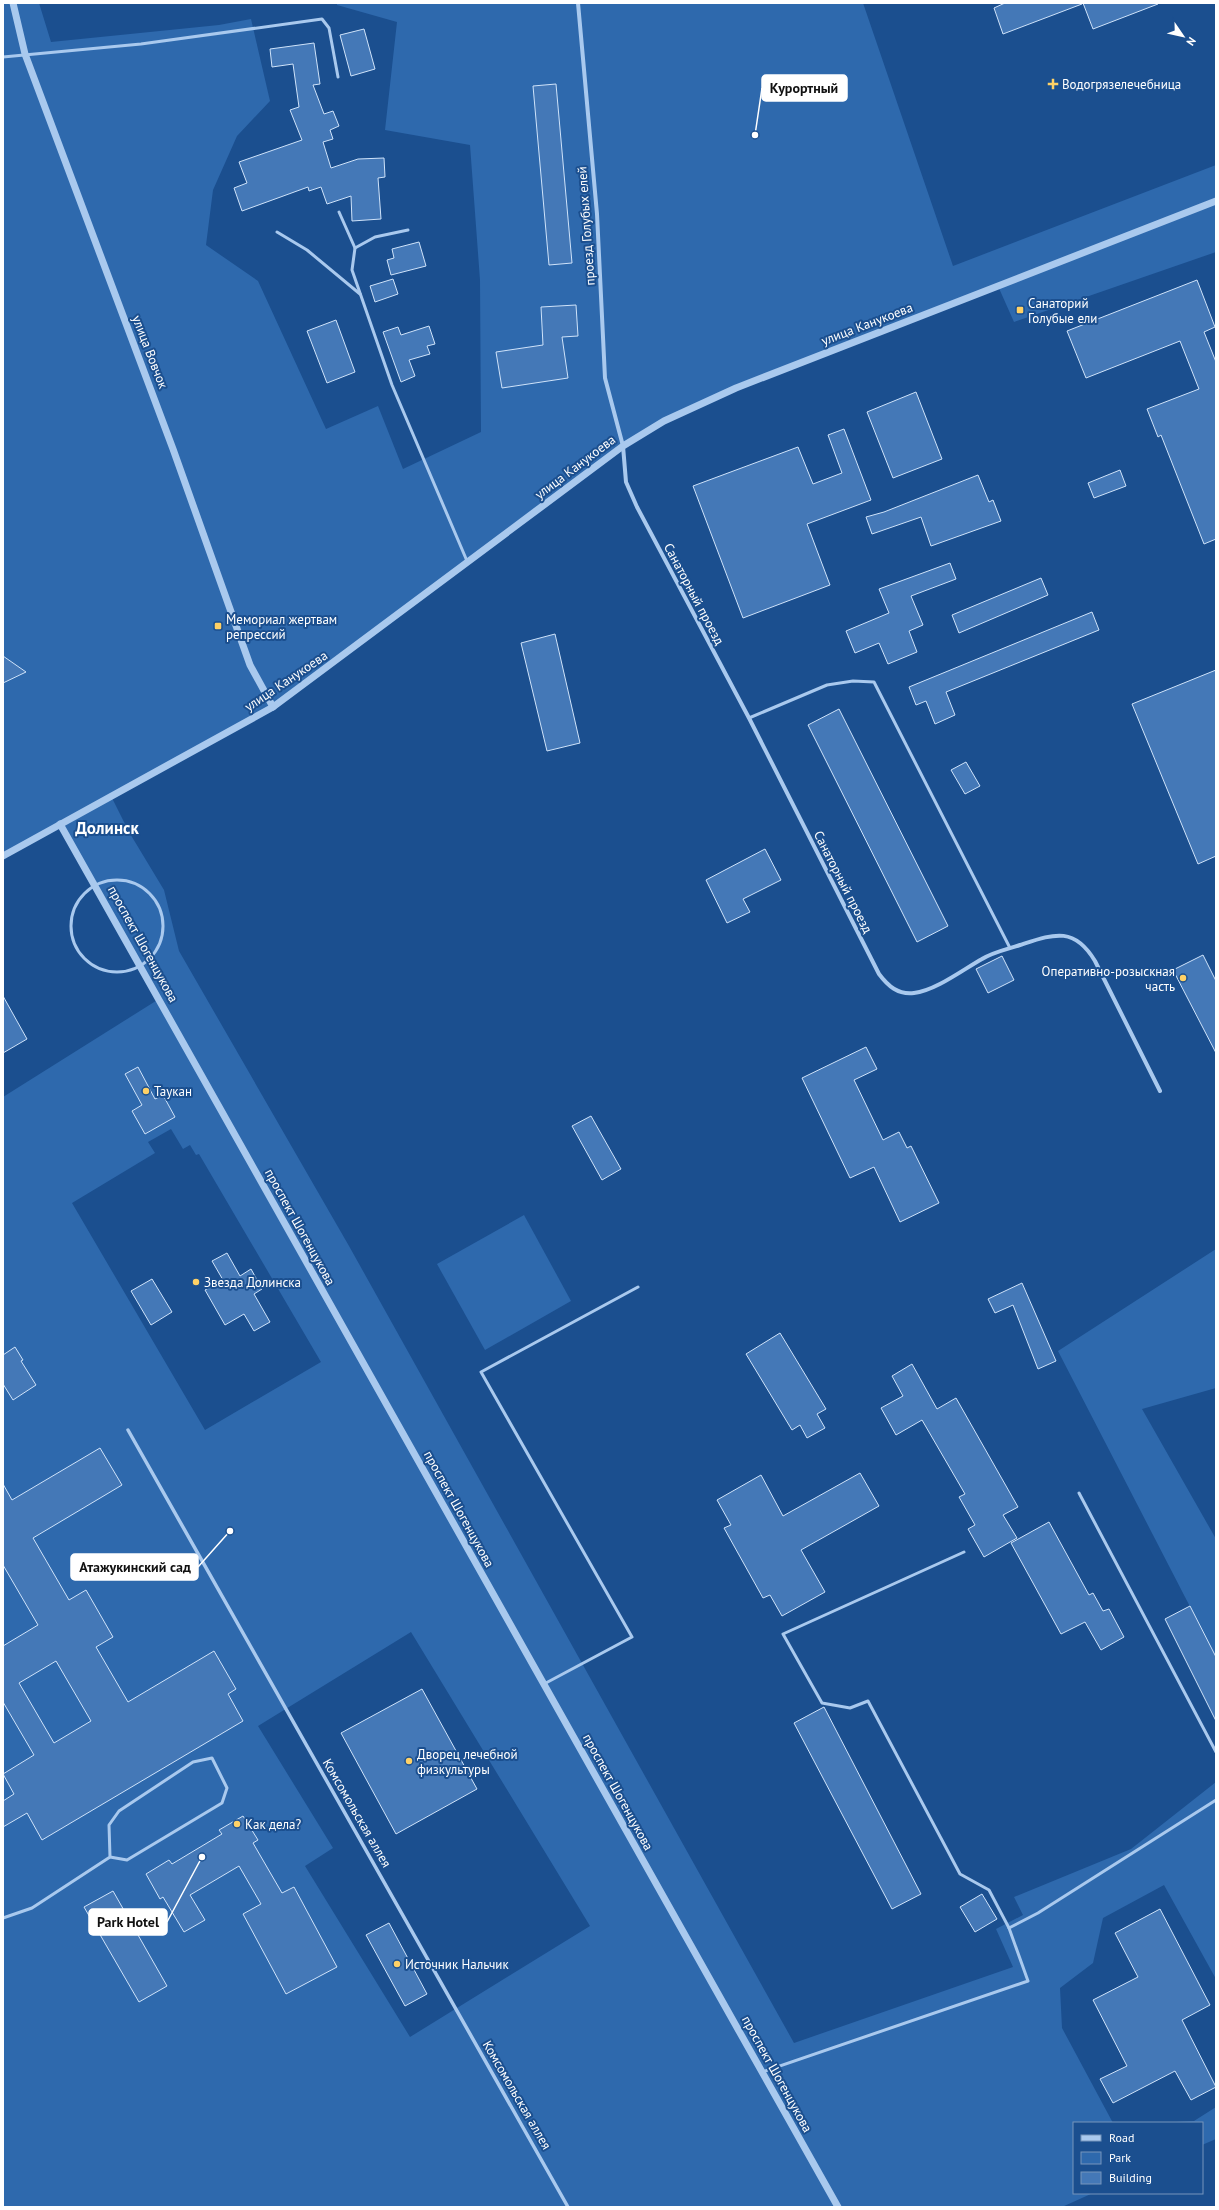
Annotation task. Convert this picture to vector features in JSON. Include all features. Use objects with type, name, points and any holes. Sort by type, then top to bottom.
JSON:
[{"type":"street","name":"улица Вовчок","points":[[13,3],[25,54],[173,449],[250,666],[273,706]]},
{"type":"street","name":"проезд Голубых елей","points":[[578,3],[597,214],[605,378],[623,446]]},
{"type":"street","name":"улица Канукоева","points":[[3,856],[273,706],[468,563],[623,446],[664,421],[736,388],[1216,201]]},
{"type":"street","name":"Санаторный проезд","points":[[623,446],[626,482],[637,507],[749,718],[781,784],[886,983],[900,992],[916,993],[941,982],[984,958],[1010,948],[1057,934],[1069,936],[1078,940],[1087,948],[1160,1091]]},
{"type":"street","name":"проспект Шогенцукова","points":[[60,824],[96,885],[838,2207]]},
{"type":"street","name":"Комсомольская аллея","points":[[128,1430],[568,2207]]},
{"type":"lane","points":[[3,57],[141,44],[322,19],[329,28],[338,77]]},
{"type":"lane","points":[[339,212],[355,248],[352,270],[392,385],[468,563]]},
{"type":"lane","points":[[355,248],[375,237],[408,230]]},
{"type":"lane","points":[[277,232],[307,250],[360,294]]},
{"type":"lane","points":[[749,718],[827,685],[853,681],[874,682],[1010,948]]},
{"type":"lane","points":[[113,880],[130,882],[146,890],[157,904],[163,920],[162,938],[154,954],[141,966],[126,972],[109,972],[94,966],[81,956],[76,946],[70,925],[74,909],[83,895],[96,885],[113,880]]},
{"type":"lane","points":[[544,1684],[632,1637],[481,1372],[638,1287]]},
{"type":"lane","points":[[1078,1493],[1216,1752]]},
{"type":"lane","points":[[762,2072],[1028,1981],[1009,1928],[989,1890],[960,1874],[868,1701],[850,1708],[822,1703],[783,1634],[964,1552]]},
{"type":"lane","points":[[3,1918],[32,1908],[110,1857],[127,1860],[222,1803],[227,1788],[212,1758],[193,1762],[119,1811],[109,1825],[110,1857]]},
{"type":"lane","points":[[1009,1928],[1038,1912],[1216,1800]]},
{"type":"green space","points":[[3,3],[39,3],[51,42],[219,25],[251,19],[270,101],[237,136],[213,190],[206,245],[258,281],[326,429],[378,406],[403,469],[481,432],[480,280],[470,145],[385,130],[397,22],[337,5],[337,3],[863,3],[953,266],[1216,165],[1216,252],[1014,322],[998,286],[700,403],[623,446],[273,707],[111,796],[129,832],[164,890],[179,951],[349,1246],[794,2043],[1013,1967],[996,1929],[1023,1915],[1014,1897],[1131,1849],[1216,1782],[1216,1979],[1164,1885],[1103,1918],[1093,1963],[1060,1988],[1062,2028],[1112,2122],[1073,2122],[1073,2194],[1091,2194],[1062,2207],[3,2207],[3,1097],[159,999],[60,824],[3,856]],"holes":[[[171,1129],[183,1149],[190,1145],[196,1155],[199,1154],[321,1362],[205,1430],[72,1203],[155,1153],[148,1142]],[[411,1632],[590,1926],[410,2037],[305,1866],[333,1848],[258,1726]]]},
{"type":"green space","points":[[524,1215],[571,1301],[485,1350],[437,1264]]},
{"type":"green space","points":[[1216,1249],[1216,1388],[1142,1409],[1216,1539],[1216,1657],[1058,1351]]},
{"type":"green space","points":[[1216,2107],[1216,2139],[1203,2145],[1203,2122],[1176,2122],[1194,2121]]},
{"type":"building","points":[[1005,3],[1082,4],[1003,34],[994,8]]},
{"type":"building","points":[[1083,3],[1158,3],[1158,4],[1093,29]]},
{"type":"building","points":[[364,29],[375,69],[351,76],[340,35]]},
{"type":"building","points":[[314,43],[320,84],[313,85],[324,114],[333,111],[339,126],[330,130],[333,139],[323,142],[331,168],[358,159],[384,158],[385,177],[378,178],[381,219],[352,221],[351,196],[327,204],[321,187],[309,191],[308,187],[242,211],[234,188],[247,183],[239,162],[302,140],[290,110],[299,107],[293,64],[272,67],[270,49]]},
{"type":"building","points":[[556,84],[572,263],[549,265],[533,86]]},
{"type":"building","points":[[419,242],[426,266],[391,275],[387,260],[394,258],[392,249]]},
{"type":"building","points":[[393,279],[398,294],[375,302],[370,286]]},
{"type":"building","points":[[1197,280],[1215,327],[1204,332],[1216,362],[1216,539],[1204,544],[1161,435],[1158,437],[1147,409],[1199,389],[1180,341],[1086,378],[1067,331]]},
{"type":"building","points":[[576,305],[578,336],[562,337],[568,378],[502,388],[496,352],[543,345],[541,307]]},
{"type":"building","points":[[336,320],[355,372],[327,383],[307,331]]},
{"type":"building","points":[[429,326],[435,344],[427,346],[430,354],[409,360],[415,376],[401,382],[383,332],[398,327],[401,335]]},
{"type":"building","points":[[916,392],[942,459],[893,478],[867,412]]},
{"type":"building","points":[[844,429],[871,500],[807,524],[830,585],[743,618],[693,486],[798,447],[813,484],[842,473],[828,435]]},
{"type":"building","points":[[1120,470],[1126,486],[1094,498],[1088,483]]},
{"type":"building","points":[[978,475],[989,502],[993,500],[1001,521],[931,546],[921,517],[872,534],[866,517],[884,512]]},
{"type":"building","points":[[950,563],[956,579],[911,596],[923,625],[909,631],[917,652],[888,664],[879,643],[855,653],[846,631],[889,613],[879,589]]},
{"type":"building","points":[[1041,578],[1048,595],[959,633],[952,615]]},
{"type":"building","points":[[1092,612],[1099,630],[946,692],[955,715],[935,724],[926,701],[916,705],[909,687]]},
{"type":"building","points":[[555,634],[580,743],[547,751],[521,643]]},
{"type":"building","points":[[3,656],[26,672],[3,683]]},
{"type":"building","points":[[1216,670],[1216,856],[1198,864],[1132,704]]},
{"type":"building","points":[[839,709],[948,926],[917,942],[808,725]]},
{"type":"building","points":[[966,762],[980,786],[965,794],[951,770]]},
{"type":"building","points":[[765,849],[781,880],[743,899],[750,912],[727,923],[706,880]]},
{"type":"building","points":[[1203,955],[1216,981],[1216,1053],[1173,970]]},
{"type":"building","points":[[1002,956],[1014,980],[988,993],[976,969]]},
{"type":"building","points":[[3,996],[27,1039],[3,1053]]},
{"type":"building","points":[[866,1047],[877,1069],[854,1080],[883,1140],[899,1132],[907,1148],[911,1146],[939,1203],[900,1222],[874,1167],[850,1178],[802,1078]]},
{"type":"building","points":[[138,1067],[155,1099],[163,1095],[175,1117],[145,1134],[132,1111],[142,1105],[125,1074]]},
{"type":"building","points":[[591,1116],[621,1169],[602,1180],[572,1126]]},
{"type":"building","points":[[227,1253],[240,1276],[251,1269],[262,1289],[254,1294],[270,1322],[254,1331],[244,1314],[225,1325],[205,1290],[223,1280],[212,1261]]},
{"type":"building","points":[[152,1279],[172,1312],[151,1325],[131,1291]]},
{"type":"building","points":[[1022,1283],[1056,1361],[1038,1369],[1013,1305],[995,1313],[988,1299]]},
{"type":"building","points":[[780,1333],[826,1409],[817,1414],[825,1428],[807,1438],[800,1425],[792,1430],[746,1354]]},
{"type":"building","points":[[15,1347],[23,1360],[21,1361],[36,1385],[13,1400],[3,1384],[3,1355]]},
{"type":"building","points":[[912,1364],[937,1409],[956,1398],[1018,1507],[1003,1515],[1017,1538],[984,1557],[968,1529],[975,1525],[959,1497],[965,1494],[922,1420],[896,1435],[881,1408],[903,1396],[892,1376]]},
{"type":"building","points":[[100,1448],[122,1485],[33,1538],[69,1600],[86,1590],[113,1637],[96,1647],[128,1702],[214,1651],[236,1689],[228,1694],[243,1721],[42,1840],[27,1813],[3,1827],[3,1801],[14,1794],[3,1774],[34,1755],[3,1702],[3,1646],[38,1625],[3,1565],[3,1484],[12,1500]],"holes":[[[56,1661],[91,1721],[54,1743],[19,1683]]]},
{"type":"building","points":[[860,1473],[879,1506],[801,1550],[825,1592],[782,1616],[770,1595],[763,1598],[724,1528],[731,1525],[717,1500],[761,1475],[783,1516]]},
{"type":"building","points":[[1049,1522],[1089,1595],[1093,1593],[1103,1611],[1109,1609],[1124,1637],[1101,1650],[1085,1622],[1061,1634],[1011,1543]]},
{"type":"building","points":[[1190,1606],[1216,1657],[1216,1721],[1165,1619]]},
{"type":"building","name":"Дворец лечебной физкультуры","points":[[422,1689],[477,1789],[396,1834],[341,1733]]},
{"type":"building","points":[[824,1707],[921,1894],[892,1909],[794,1723]]},
{"type":"building","points":[[243,1816],[258,1840],[253,1843],[282,1893],[294,1887],[337,1967],[286,1994],[243,1914],[261,1904],[239,1866],[190,1895],[205,1920],[184,1932],[163,1897],[160,1899],[146,1874],[169,1860],[172,1864],[222,1834],[219,1830]]},
{"type":"building","points":[[113,1891],[167,1986],[139,2002],[84,1907]]},
{"type":"building","points":[[982,1894],[997,1919],[975,1932],[960,1907]]},
{"type":"building","points":[[1160,1909],[1210,2005],[1182,2020],[1216,2087],[1191,2100],[1175,2071],[1113,2103],[1100,2079],[1127,2066],[1093,2000],[1138,1977],[1115,1933]]},
{"type":"building","name":"Источник Нальчик","points":[[389,1923],[427,1994],[405,2006],[366,1935]]},
{"type":"place","name":"Водогрязелечебница","points":[[1053,84]]},
{"type":"place","name":"Курортный","points":[[755,135]]},
{"type":"place","name":"Санаторий Голубые ели","points":[[1020,310]]},
{"type":"place","name":"Мемориал жертвам репрессий","points":[[218,626]]},
{"type":"place","name":"Оперативно-розыскная часть","points":[[1183,978]]},
{"type":"place","name":"Таукан","points":[[146,1091]]},
{"type":"place","name":"Звезда Долинска","points":[[196,1282]]},
{"type":"place","name":"Атажукинский сад","points":[[230,1531]]},
{"type":"place","name":"Дворец лечебной физкультуры","points":[[409,1761]]},
{"type":"place","name":"Как дела?","points":[[237,1824]]},
{"type":"place","name":"Park Hotel","points":[[202,1857]]},
{"type":"place","name":"Источник Нальчик","points":[[397,1964]]},
{"type":"district","name":"Долинск","points":[[107,828]]}]
